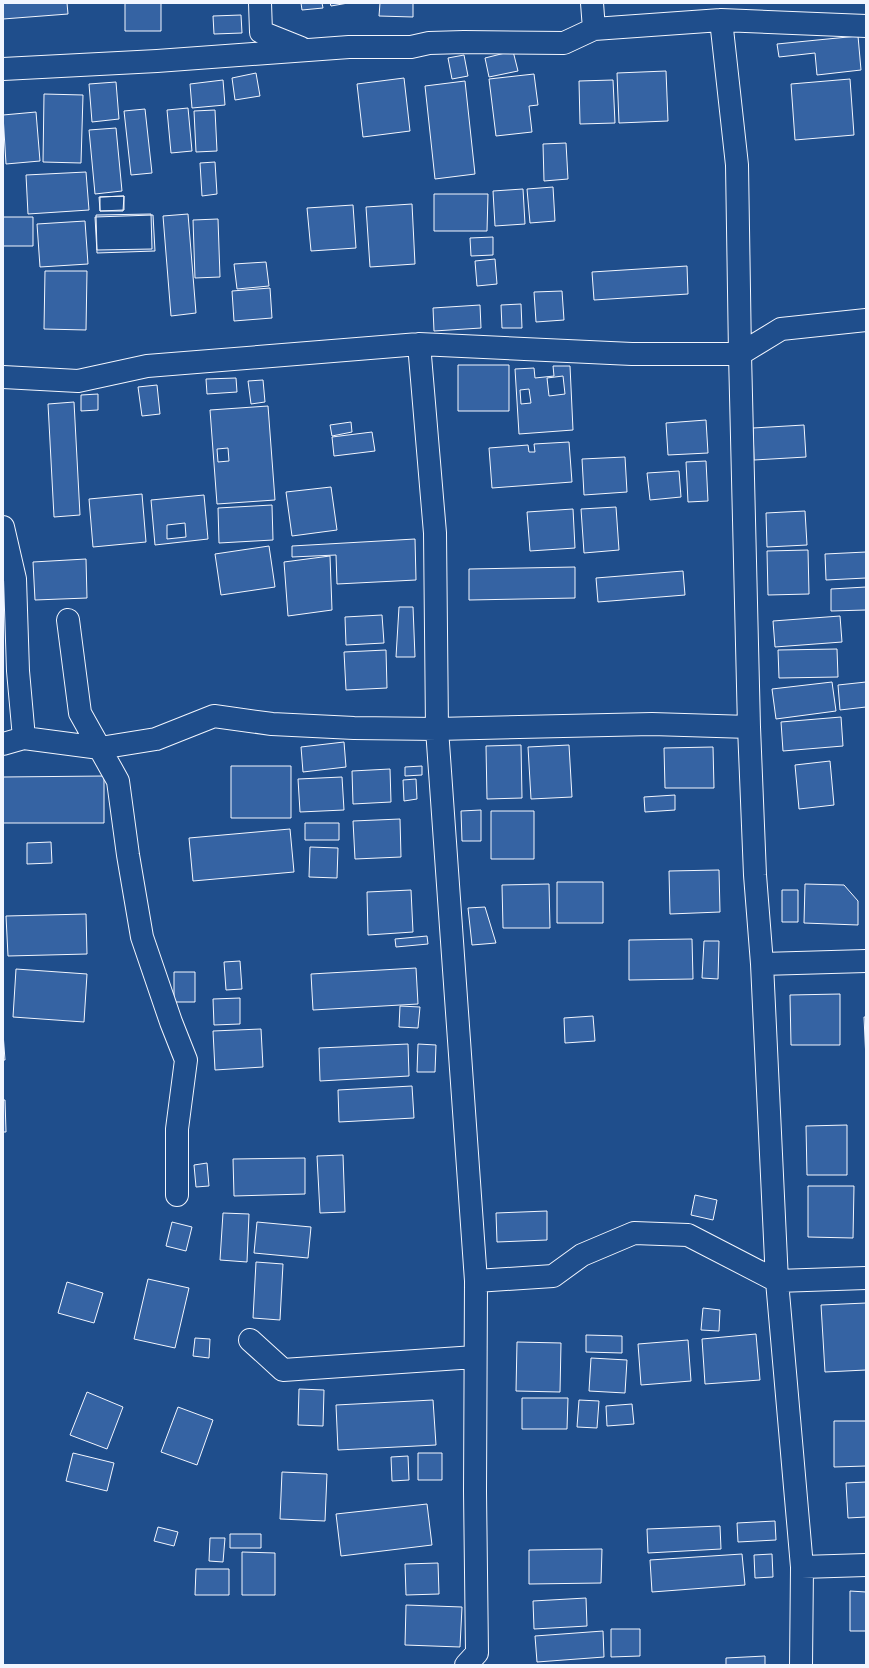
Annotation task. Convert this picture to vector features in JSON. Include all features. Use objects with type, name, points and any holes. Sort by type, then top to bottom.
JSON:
[{"type":"street","points":[[260,3],[261,32],[306,49]]},
{"type":"street","points":[[592,3],[594,29]]},
{"type":"street","points":[[3,69],[157,61],[306,49],[411,47],[429,43],[564,43],[594,29],[721,20],[866,26]]},
{"type":"street","points":[[721,20],[737,165],[749,727],[755,874],[762,964],[777,1281],[802,1567],[801,1665]]},
{"type":"street","points":[[3,377],[78,381],[147,366],[418,344],[632,354],[740,354],[781,329],[866,320]]},
{"type":"street","points":[[418,344],[435,533],[437,729],[476,1281],[475,1358],[477,1653],[466,1665]]},
{"type":"street","points":[[3,527],[15,579],[18,671],[24,738]]},
{"type":"street","points":[[68,620],[80,713],[118,780],[128,856],[142,937],[171,1022],[186,1060],[177,1129],[177,1195]]},
{"type":"street","points":[[3,744],[24,738],[100,748],[156,739],[214,716],[272,724],[354,728],[437,729],[652,724],[749,727]]},
{"type":"street","points":[[762,964],[866,961]]},
{"type":"street","points":[[476,1281],[553,1276],[582,1255],[634,1233],[688,1235],[777,1281],[866,1278]]},
{"type":"street","points":[[250,1340],[283,1370],[475,1358]]},
{"type":"street","points":[[802,1567],[866,1565]]},
{"type":"building","points":[[3,3],[67,3],[68,14],[3,19]]},
{"type":"building","points":[[125,3],[161,3],[161,31],[125,31]]},
{"type":"building","points":[[301,3],[322,3],[323,8],[302,10]]},
{"type":"building","points":[[330,3],[348,3],[331,6]]},
{"type":"building","points":[[380,3],[413,3],[413,17],[379,16]]},
{"type":"building","points":[[241,15],[242,33],[214,34],[213,16]]},
{"type":"building","points":[[858,36],[861,70],[817,75],[815,53],[779,57],[777,44]]},
{"type":"building","points":[[513,51],[518,71],[489,77],[485,58]]},
{"type":"building","points":[[464,55],[468,76],[452,79],[448,58]]},
{"type":"building","points":[[666,71],[668,121],[619,123],[617,73]]},
{"type":"building","points":[[256,73],[260,96],[235,100],[232,78]]},
{"type":"building","points":[[534,74],[538,105],[529,106],[532,132],[496,136],[489,79]]},
{"type":"building","points":[[404,78],[410,131],[363,137],[357,84]]},
{"type":"building","points":[[850,79],[854,135],[795,140],[791,84]]},
{"type":"building","points":[[223,80],[225,105],[192,108],[190,84]]},
{"type":"building","points":[[613,80],[615,123],[580,124],[579,81]]},
{"type":"building","points":[[465,81],[475,174],[435,179],[425,86]]},
{"type":"building","points":[[116,82],[119,119],[92,122],[89,84]]},
{"type":"building","points":[[44,94],[83,95],[81,163],[43,162]]},
{"type":"building","points":[[188,108],[192,151],[171,153],[167,110]]},
{"type":"building","points":[[145,109],[152,173],[131,175],[124,111]]},
{"type":"building","points":[[215,110],[217,151],[196,152],[194,111]]},
{"type":"building","points":[[36,112],[40,161],[6,164],[3,115]]},
{"type":"building","points":[[116,128],[122,191],[95,194],[89,130]]},
{"type":"building","points":[[566,143],[568,179],[544,181],[543,144]]},
{"type":"building","points":[[215,162],[217,194],[202,196],[200,163]]},
{"type":"building","points":[[86,172],[89,210],[28,214],[26,175]]},
{"type":"building","points":[[553,187],[555,221],[530,223],[527,189]]},
{"type":"building","points":[[523,189],[525,224],[495,226],[493,191]]},
{"type":"building","points":[[434,194],[488,194],[487,231],[434,231]]},
{"type":"building","points":[[124,196],[123,211],[100,211],[100,197]]},
{"type":"building","points":[[124,196],[124,210],[100,211],[99,197]]},
{"type":"building","points":[[412,204],[415,264],[370,267],[366,207]]},
{"type":"building","points":[[353,205],[356,248],[311,251],[307,208]]},
{"type":"building","points":[[151,214],[152,249],[97,250],[96,215]]},
{"type":"building","points":[[188,214],[196,313],[171,316],[163,216]]},
{"type":"building","points":[[153,215],[155,251],[97,253],[95,217]]},
{"type":"building","points":[[3,217],[33,217],[33,246],[3,246]]},
{"type":"building","points":[[218,219],[220,277],[195,278],[193,220]]},
{"type":"building","points":[[85,221],[88,264],[40,267],[37,224]]},
{"type":"building","points":[[493,237],[493,255],[471,256],[470,238]]},
{"type":"building","points":[[495,259],[497,284],[477,286],[475,261]]},
{"type":"building","points":[[266,262],[269,286],[237,289],[234,264]]},
{"type":"building","points":[[687,266],[688,294],[594,300],[592,272]]},
{"type":"building","points":[[45,271],[87,271],[86,330],[44,329]]},
{"type":"building","points":[[270,288],[272,318],[234,321],[232,291]]},
{"type":"building","points":[[562,291],[564,320],[536,322],[534,292]]},
{"type":"building","points":[[521,304],[522,328],[502,328],[501,305]]},
{"type":"building","points":[[480,305],[481,328],[434,331],[433,308]]},
{"type":"building","points":[[458,365],[509,365],[509,411],[458,411]]},
{"type":"building","points":[[553,366],[570,366],[573,430],[519,434],[515,369],[534,368],[535,378],[554,376]],"holes":[[[563,376],[565,394],[549,396],[547,378]],[[529,389],[531,403],[521,404],[520,390]]]},
{"type":"building","points":[[236,378],[237,392],[207,394],[206,379]]},
{"type":"building","points":[[263,380],[265,402],[251,404],[248,381]]},
{"type":"building","points":[[157,385],[160,414],[142,416],[138,387]]},
{"type":"building","points":[[98,394],[98,410],[81,411],[81,395]]},
{"type":"building","points":[[74,402],[80,515],[54,517],[48,404]]},
{"type":"building","points":[[268,406],[275,500],[217,504],[210,410]],"holes":[[[228,448],[229,461],[218,462],[217,449]]]},
{"type":"building","points":[[706,420],[708,453],[668,455],[666,423]]},
{"type":"building","points":[[351,422],[352,432],[332,436],[330,425]]},
{"type":"building","points":[[804,425],[806,457],[754,460],[753,428]]},
{"type":"building","points":[[372,432],[375,451],[334,456],[332,437]]},
{"type":"building","points":[[569,442],[572,482],[492,488],[489,448],[528,445],[529,452],[535,452],[534,444]]},
{"type":"building","points":[[625,457],[627,492],[584,495],[582,459]]},
{"type":"building","points":[[706,461],[708,501],[688,502],[686,462]]},
{"type":"building","points":[[679,471],[681,497],[650,500],[647,473]]},
{"type":"building","points":[[331,487],[337,530],[292,536],[286,492]]},
{"type":"building","points":[[142,494],[146,542],[93,547],[89,499]]},
{"type":"building","points":[[204,495],[208,539],[155,545],[151,500]],"holes":[[[185,523],[186,537],[167,539],[167,525]]]},
{"type":"building","points":[[272,505],[273,540],[219,543],[218,508]]},
{"type":"building","points":[[616,507],[619,550],[584,553],[581,509]]},
{"type":"building","points":[[573,509],[575,548],[530,551],[527,512]]},
{"type":"building","points":[[805,511],[807,545],[767,547],[766,513]]},
{"type":"building","points":[[415,539],[416,580],[337,584],[336,555],[292,557],[292,546]]},
{"type":"building","points":[[269,546],[275,587],[221,595],[215,554]]},
{"type":"building","points":[[808,550],[809,594],[768,595],[767,551]]},
{"type":"building","points":[[866,552],[866,578],[826,580],[825,554]]},
{"type":"building","points":[[330,556],[332,610],[288,616],[284,562]]},
{"type":"building","points":[[86,559],[87,598],[35,600],[33,562]]},
{"type":"building","points":[[575,567],[575,598],[469,600],[469,569]]},
{"type":"building","points":[[683,571],[685,595],[598,602],[596,578]]},
{"type":"building","points":[[866,587],[866,610],[831,611],[831,589]]},
{"type":"building","points":[[399,607],[413,607],[415,657],[396,657]]},
{"type":"building","points":[[382,615],[384,643],[346,645],[345,617]]},
{"type":"building","points":[[840,616],[842,642],[775,647],[773,621]]},
{"type":"building","points":[[837,649],[838,677],[779,678],[778,650]]},
{"type":"building","points":[[386,650],[387,688],[346,690],[344,652]]},
{"type":"building","points":[[832,682],[836,711],[776,719],[772,689]]},
{"type":"building","points":[[866,682],[866,707],[840,710],[838,685]]},
{"type":"building","points":[[841,717],[843,746],[783,751],[781,722]]},
{"type":"building","points":[[344,742],[346,767],[303,772],[301,747]]},
{"type":"building","points":[[521,745],[522,798],[487,799],[486,746]]},
{"type":"building","points":[[569,745],[572,797],[531,799],[528,747]]},
{"type":"building","points":[[713,747],[714,788],[665,788],[664,748]]},
{"type":"building","points":[[830,761],[834,805],[799,809],[795,765]]},
{"type":"building","points":[[231,766],[291,766],[291,818],[231,818]]},
{"type":"building","points":[[422,766],[422,775],[405,776],[405,767]]},
{"type":"building","points":[[390,769],[391,802],[353,804],[352,771]]},
{"type":"building","points":[[104,776],[104,823],[3,823],[3,777]]},
{"type":"building","points":[[342,777],[344,810],[300,812],[298,779]]},
{"type":"building","points":[[416,779],[417,799],[404,801],[403,780]]},
{"type":"building","points":[[675,795],[675,810],[645,812],[644,797]]},
{"type":"building","points":[[481,810],[481,841],[462,841],[461,811]]},
{"type":"building","points":[[491,811],[534,811],[534,859],[491,859]]},
{"type":"building","points":[[400,819],[401,857],[355,859],[353,821]]},
{"type":"building","points":[[305,823],[339,823],[339,840],[305,840]]},
{"type":"building","points":[[290,829],[294,872],[193,881],[189,838]]},
{"type":"building","points":[[51,842],[52,863],[27,864],[27,843]]},
{"type":"building","points":[[310,847],[338,848],[337,878],[309,877]]},
{"type":"building","points":[[719,870],[720,912],[670,914],[669,871]]},
{"type":"building","points":[[557,882],[603,882],[603,923],[557,923]]},
{"type":"building","points":[[549,884],[550,928],[503,928],[502,885]]},
{"type":"building","points":[[805,884],[844,885],[858,901],[858,925],[804,923]]},
{"type":"building","points":[[411,890],[413,932],[368,935],[367,892]]},
{"type":"building","points":[[782,890],[798,890],[798,922],[782,922]]},
{"type":"building","points":[[485,907],[496,943],[472,945],[468,908]]},
{"type":"building","points":[[86,914],[87,954],[8,956],[6,916]]},
{"type":"building","points":[[427,936],[428,944],[396,947],[395,939]]},
{"type":"building","points":[[692,939],[693,979],[629,980],[629,940]]},
{"type":"building","points":[[704,941],[719,941],[718,979],[702,978]]},
{"type":"building","points":[[240,961],[242,989],[226,990],[224,962]]},
{"type":"building","points":[[416,968],[418,1004],[313,1010],[311,974]]},
{"type":"building","points":[[16,969],[87,974],[84,1022],[13,1017]]},
{"type":"building","points":[[174,972],[195,972],[195,1002],[174,1002]]},
{"type":"building","points":[[840,994],[840,1045],[791,1045],[790,995]]},
{"type":"building","points":[[240,998],[240,1024],[214,1025],[213,999]]},
{"type":"building","points":[[400,1006],[420,1007],[418,1028],[399,1027]]},
{"type":"building","points":[[593,1016],[595,1041],[565,1043],[564,1018]]},
{"type":"building","points":[[864,1017],[866,1017],[866,1060]]},
{"type":"building","points":[[261,1029],[263,1067],[215,1070],[213,1031]]},
{"type":"building","points":[[3,1033],[5,1060],[3,1060]]},
{"type":"building","points":[[408,1044],[409,1076],[320,1081],[319,1048]]},
{"type":"building","points":[[418,1044],[436,1045],[435,1072],[417,1072]]},
{"type":"building","points":[[412,1086],[414,1118],[339,1122],[338,1090]]},
{"type":"building","points":[[3,1100],[5,1100],[6,1132],[3,1132]]},
{"type":"building","points":[[847,1125],[847,1175],[807,1175],[806,1126]]},
{"type":"building","points":[[343,1155],[345,1212],[320,1213],[317,1156]]},
{"type":"building","points":[[305,1158],[305,1194],[234,1196],[233,1159]]},
{"type":"building","points":[[207,1163],[209,1186],[196,1187],[194,1165]]},
{"type":"building","points":[[808,1186],[854,1186],[853,1238],[808,1237]]},
{"type":"building","points":[[695,1195],[717,1200],[713,1220],[691,1215]]},
{"type":"building","points":[[547,1211],[547,1240],[497,1242],[496,1213]]},
{"type":"building","points":[[223,1213],[249,1214],[247,1262],[220,1260]]},
{"type":"building","points":[[172,1222],[192,1227],[186,1251],[166,1246]]},
{"type":"building","points":[[257,1222],[311,1227],[308,1258],[254,1253]]},
{"type":"building","points":[[256,1262],[283,1264],[280,1320],[253,1318]]},
{"type":"building","points":[[148,1279],[189,1288],[175,1348],[134,1339]]},
{"type":"building","points":[[67,1282],[103,1293],[94,1323],[58,1313]]},
{"type":"building","points":[[866,1303],[866,1370],[825,1372],[821,1305]]},
{"type":"building","points":[[703,1308],[720,1310],[719,1331],[701,1330]]},
{"type":"building","points":[[756,1334],[760,1380],[705,1384],[702,1339]]},
{"type":"building","points":[[586,1335],[622,1336],[622,1353],[586,1352]]},
{"type":"building","points":[[195,1338],[210,1339],[209,1358],[193,1356]]},
{"type":"building","points":[[688,1340],[691,1381],[641,1385],[638,1344]]},
{"type":"building","points":[[517,1342],[561,1343],[560,1392],[516,1391]]},
{"type":"building","points":[[591,1358],[627,1360],[625,1393],[589,1391]]},
{"type":"building","points":[[299,1389],[324,1390],[323,1426],[298,1425]]},
{"type":"building","points":[[87,1392],[123,1407],[107,1449],[70,1435]]},
{"type":"building","points":[[522,1398],[568,1398],[567,1429],[522,1429]]},
{"type":"building","points":[[433,1400],[436,1445],[338,1450],[336,1405]]},
{"type":"building","points":[[579,1400],[599,1401],[597,1428],[577,1427]]},
{"type":"building","points":[[632,1404],[634,1424],[607,1426],[606,1406]]},
{"type":"building","points":[[178,1407],[213,1420],[197,1465],[161,1452]]},
{"type":"building","points":[[834,1421],[866,1421],[866,1466],[834,1467]]},
{"type":"building","points":[[73,1453],[114,1463],[107,1491],[66,1481]]},
{"type":"building","points":[[418,1453],[442,1453],[442,1480],[418,1480]]},
{"type":"building","points":[[408,1456],[409,1480],[392,1481],[391,1457]]},
{"type":"building","points":[[282,1472],[327,1474],[325,1521],[280,1519]]},
{"type":"building","points":[[866,1482],[866,1517],[848,1518],[846,1483]]},
{"type":"building","points":[[427,1504],[432,1545],[341,1556],[336,1514]]},
{"type":"building","points":[[775,1521],[776,1540],[738,1542],[737,1523]]},
{"type":"building","points":[[720,1526],[721,1549],[648,1553],[647,1529]]},
{"type":"building","points":[[158,1527],[178,1532],[174,1546],[154,1541]]},
{"type":"building","points":[[230,1534],[261,1534],[261,1548],[230,1548]]},
{"type":"building","points":[[210,1538],[225,1538],[223,1562],[209,1561]]},
{"type":"building","points":[[602,1549],[601,1583],[529,1584],[529,1550]]},
{"type":"building","points":[[242,1552],[275,1553],[275,1595],[242,1595]]},
{"type":"building","points":[[742,1554],[745,1585],[652,1592],[650,1560]]},
{"type":"building","points":[[772,1554],[773,1577],[755,1578],[754,1555]]},
{"type":"building","points":[[438,1563],[439,1594],[406,1595],[405,1564]]},
{"type":"building","points":[[196,1569],[229,1569],[229,1595],[195,1595]]},
{"type":"building","points":[[850,1591],[866,1592],[866,1631],[850,1631]]},
{"type":"building","points":[[586,1598],[587,1626],[534,1629],[533,1601]]},
{"type":"building","points":[[406,1605],[462,1607],[460,1647],[405,1645]]},
{"type":"building","points":[[611,1629],[640,1629],[640,1656],[611,1657]]},
{"type":"building","points":[[603,1631],[604,1657],[537,1662],[535,1636]]},
{"type":"building","points":[[765,1656],[765,1665],[726,1665],[726,1658]]}]
